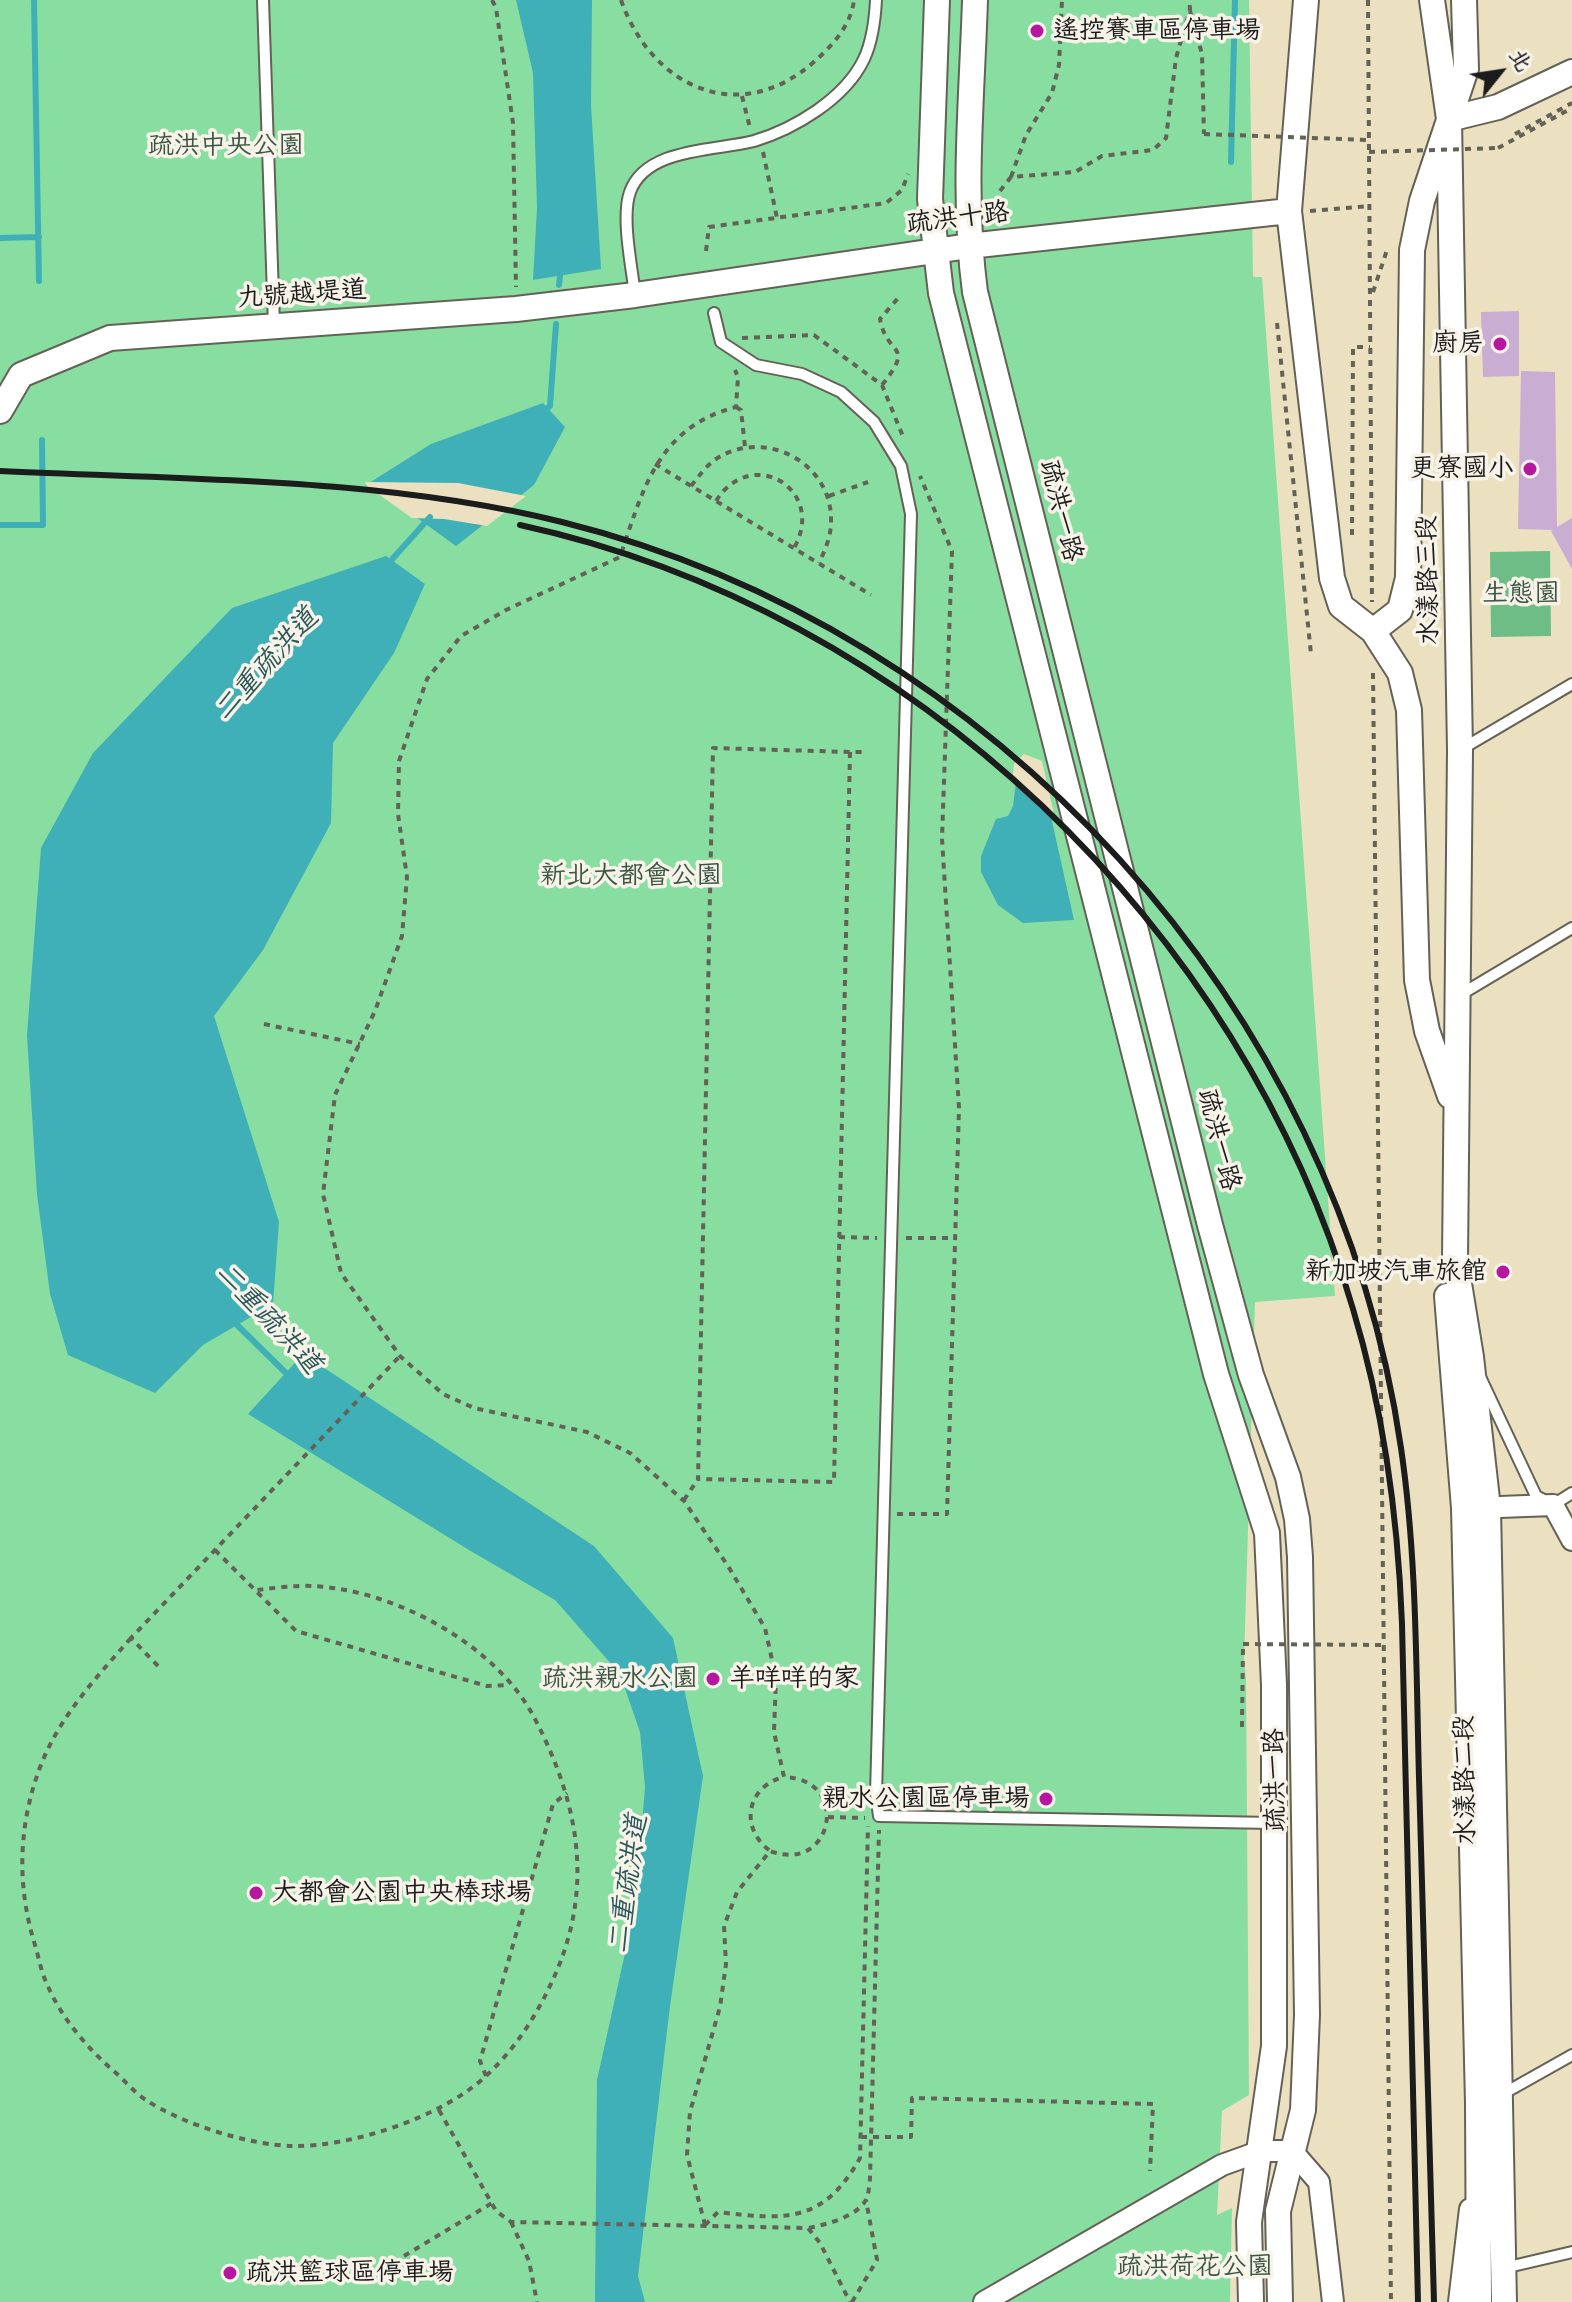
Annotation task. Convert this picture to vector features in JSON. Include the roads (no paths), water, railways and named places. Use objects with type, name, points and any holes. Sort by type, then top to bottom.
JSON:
[{"type":"street","name":"疏洪一路","points":[[937,0],[930,199],[941,293],[1216,1374],[1267,1533],[1274,1685],[1274,2046],[1249,2222],[1251,2302]]},
{"type":"street","name":"疏洪一路","points":[[975,0],[968,194],[969,246],[975,292],[1210,1225],[1251,1375],[1288,1477],[1297,1519],[1307,2015],[1303,2110],[1278,2211],[1280,2302]]},
{"type":"street","points":[[1306,0],[1300,211],[1332,578],[1341,606],[1373,624],[1400,673],[1409,710],[1417,980],[1427,1031],[1456,1113]]},
{"type":"street","name":"水漾路三段","points":[[1432,0],[1449,119],[1460,750],[1456,1113]]},
{"type":"street","points":[[1373,624],[1400,610],[1408,578],[1412,250],[1422,201],[1466,69],[1464,0]]},
{"type":"street","points":[[1449,119],[1498,107],[1572,72]]},
{"type":"street","name":"疏洪十路","points":[[635,295],[936,250],[1300,211]]},
{"type":"street","name":"九號越堤道","points":[[0,411],[21,375],[110,338],[516,309],[635,295]]},
{"type":"street","name":"水漾路二段","points":[[1456,1113],[1455,1259],[1471,1357],[1490,2099],[1504,2302]]},
{"type":"street","name":"水漾路二段","points":[[1455,1259],[1446,1289],[1476,1508]]},
{"type":"street","points":[[1476,1508],[1553,1505],[1572,1540]]},
{"type":"street","name":"水漾路二段","points":[[1479,2302],[1478,2142],[1490,2099]]},
{"type":"street","points":[[1459,2302],[1478,2142]]},
{"type":"street","points":[[984,2302],[1222,2165],[1261,2151],[1292,2151],[1319,2182],[1333,2302]]},
{"type":"lane","points":[[263,0],[274,325]]},
{"type":"lane","points":[[635,295],[627,226],[630,191],[646,171],[669,156],[756,140],[807,116],[840,92],[864,59],[876,0]]},
{"type":"lane","points":[[714,313],[721,342],[756,365],[802,374],[841,392],[874,422],[901,466],[911,514],[876,1794],[879,1816],[1275,1823]]},
{"type":"lane","points":[[1460,750],[1572,684]]},
{"type":"lane","points":[[1457,997],[1572,928]]},
{"type":"lane","points":[[1471,1357],[1536,1496],[1553,1505],[1572,1493]]},
{"type":"lane","points":[[1490,2099],[1572,2055]]},
{"type":"lane","points":[[1504,2268],[1572,2252]]},
{"type":"water","points":[[516,0],[592,0],[591,105],[601,269],[533,280],[537,208],[533,73]]},
{"type":"water","points":[[543,403],[565,427],[534,485],[456,546],[369,483],[431,444]]},
{"type":"water","points":[[386,556],[425,584],[394,653],[333,743],[331,823],[263,950],[214,1016],[279,1222],[273,1304],[203,1345],[155,1393],[68,1355],[50,1294],[37,1194],[27,1035],[41,848],[93,753],[232,608]]},
{"type":"water","points":[[1039,763],[1074,920],[1023,923],[998,905],[981,872],[981,856],[996,819],[1008,816],[1013,806],[1018,766]]},
{"type":"water","points":[[303,1354],[594,1546],[673,1638],[703,1776],[670,2006],[638,2276],[645,2302],[595,2302],[597,2080],[635,1908],[645,1787],[640,1732],[620,1674],[555,1600],[248,1414]]},
{"type":"waterway","points":[[34,0],[39,281]]},
{"type":"waterway","points":[[1231,162],[1235,0]]},
{"type":"waterway","points":[[0,238],[39,237]]},
{"type":"waterway","name":"二重疏洪道","points":[[559,285],[561,268]]},
{"type":"waterway","name":"二重疏洪道","points":[[544,411],[550,406],[556,324]]},
{"type":"waterway","points":[[0,525],[43,525],[42,440]]},
{"type":"waterway","name":"二重疏洪道","points":[[387,565],[430,517]]},
{"type":"waterway","name":"二重疏洪道","points":[[232,1320],[290,1377]]},
{"type":"railway","points":[[0,471],[283,483],[424,496],[562,522],[720,575],[867,650],[1001,746],[1120,860],[1222,989],[1304,1132],[1364,1286],[1401,1448],[1415,1613],[1434,2302]]},
{"type":"railway","points":[[520,525],[664,567],[800,630],[926,709],[1042,805],[1144,915],[1231,1037],[1301,1169],[1353,1309],[1364,1348],[1388,1465],[1397,1544],[1402,1624],[1418,2302]]},
{"type":"place","name":"遙控賽車區停車場","points":[[1037,31]]},
{"type":"place","name":"廚房","points":[[1500,344]]},
{"type":"place","name":"更寮國小","points":[[1530,469]]},
{"type":"place","name":"新加坡汽車旅館","points":[[1503,1272]]},
{"type":"place","name":"羊咩咩的家","points":[[713,1679]]},
{"type":"place","name":"親水公園區停車場","points":[[1046,1799]]},
{"type":"place","name":"大都會公園中央棒球場","points":[[256,1893]]},
{"type":"place","name":"疏洪籃球區停車場","points":[[230,2273]]},
{"type":"park label","name":"疏洪中央公園","points":[[226,146]]},
{"type":"park label","name":"生態園","points":[[1521,594]]},
{"type":"park label","name":"新北大都會公園","points":[[631,876]]},
{"type":"park label","name":"疏洪親水公園","points":[[620,1679]]},
{"type":"park label","name":"疏洪荷花公園","points":[[1195,2267]]}]
